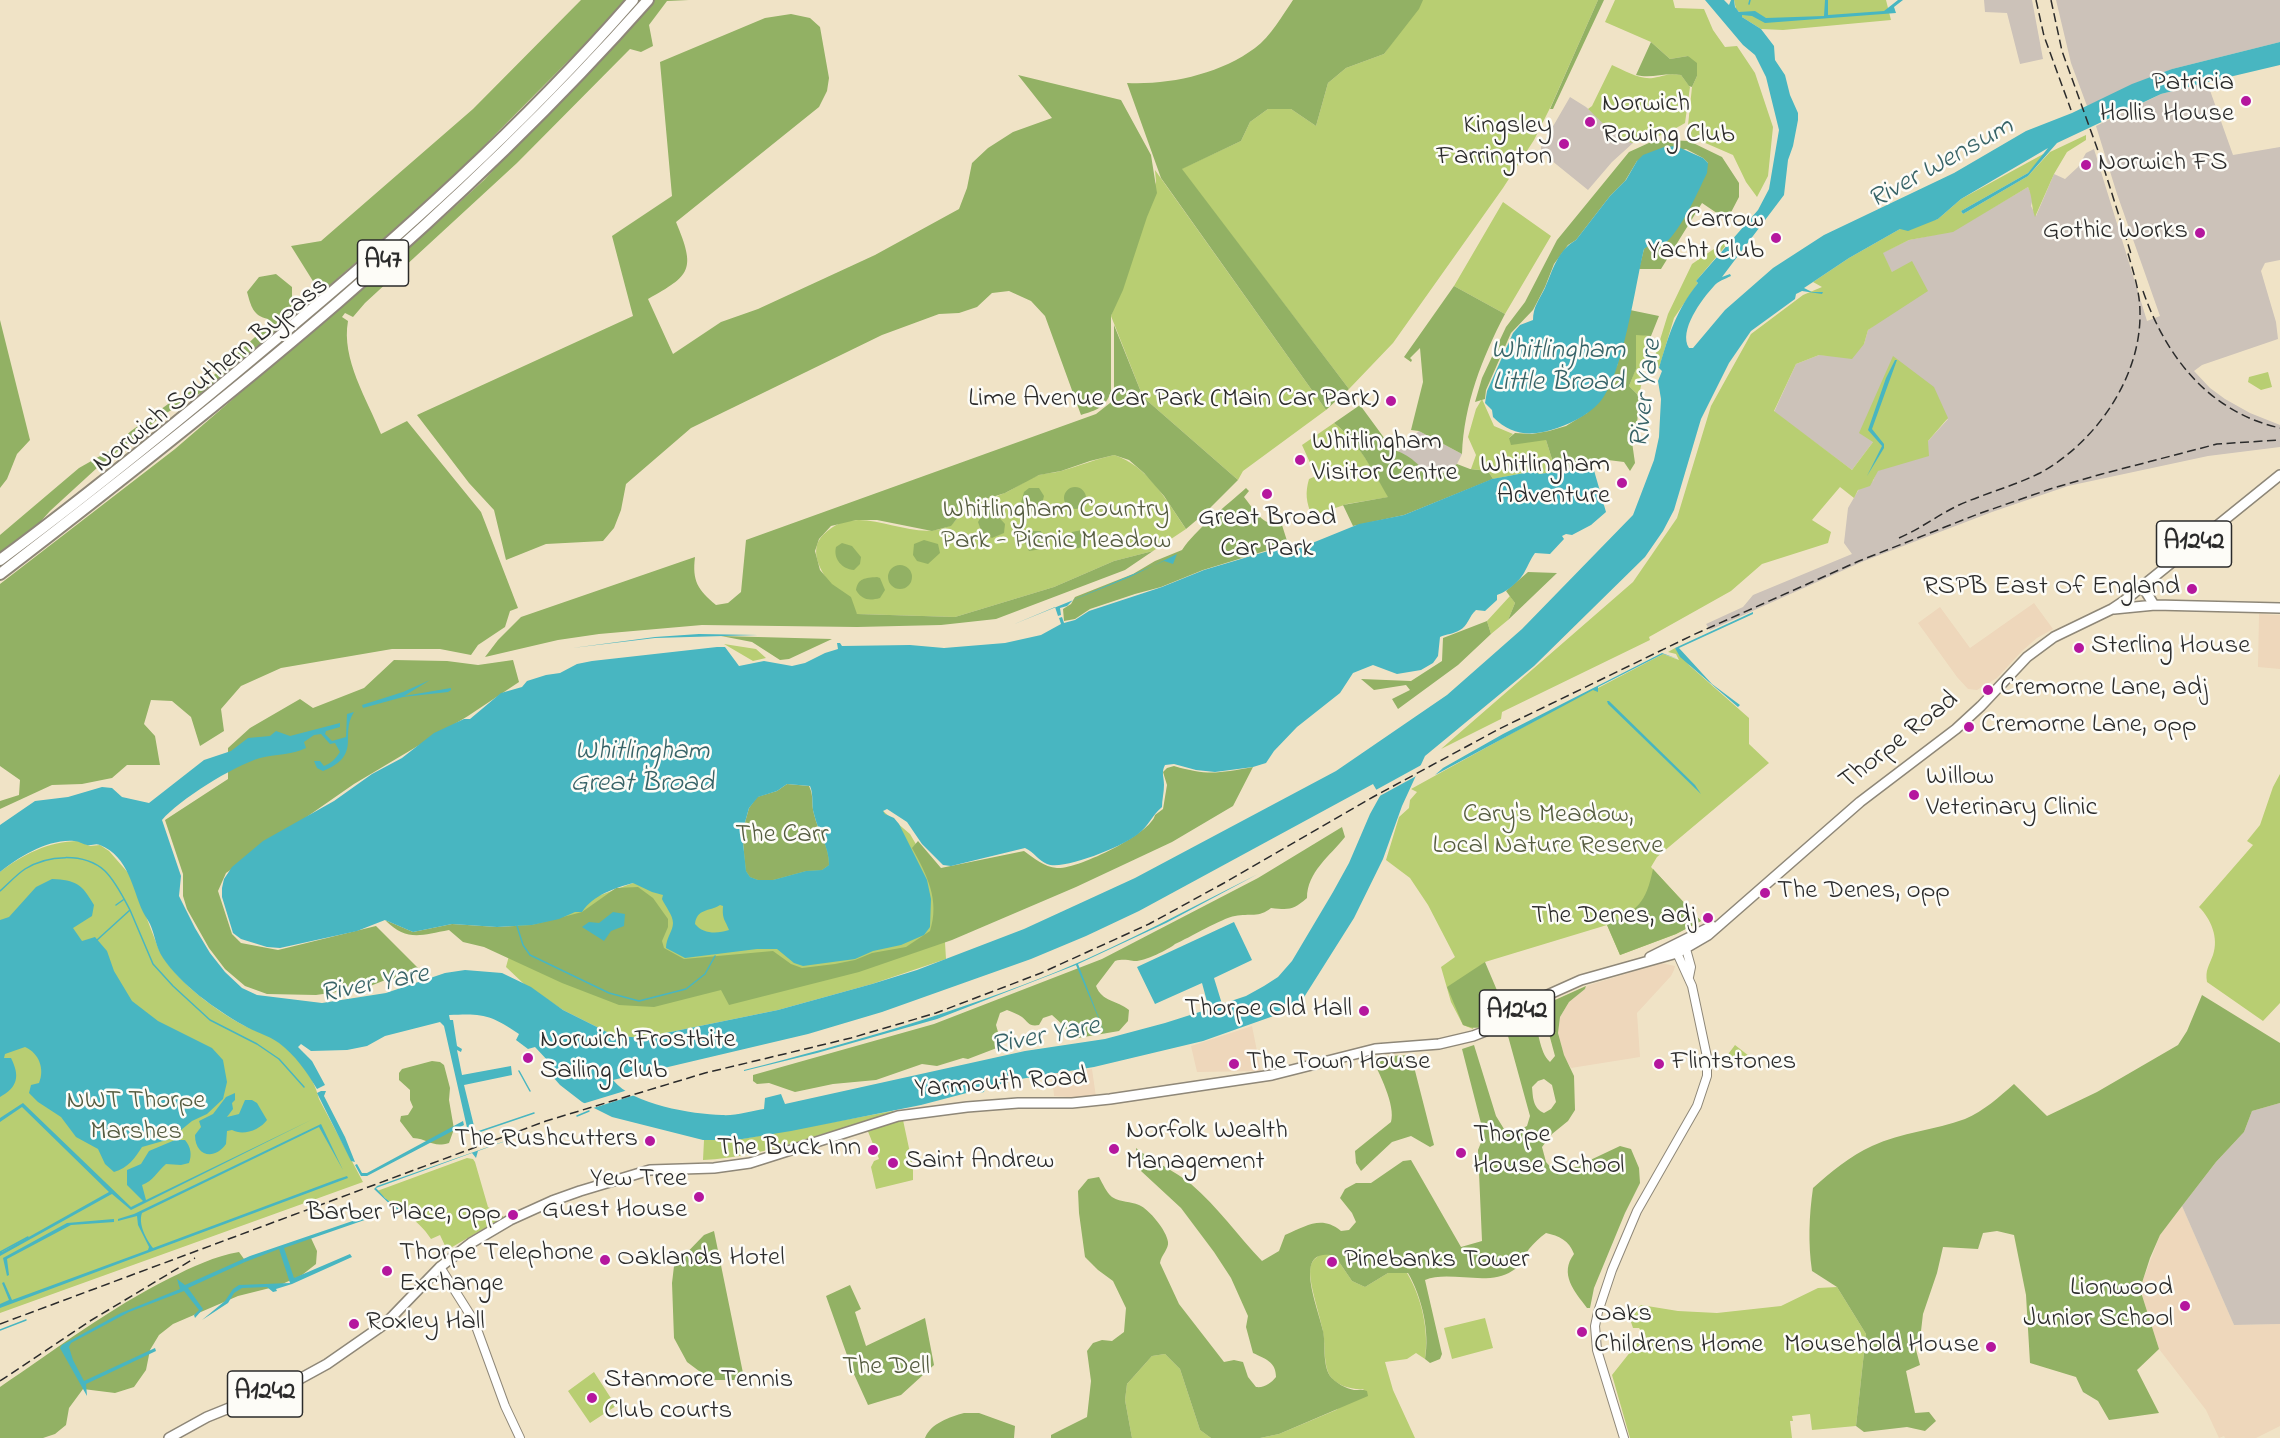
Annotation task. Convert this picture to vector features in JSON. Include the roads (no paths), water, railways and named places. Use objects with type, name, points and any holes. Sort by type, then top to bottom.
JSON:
[{"type":"highway","name":"Norwich Southern Bypass","points":[[0,560],[219,387],[378,253],[533,108],[633,0]]},
{"type":"highway","name":"Norwich Southern Bypass","points":[[0,574],[204,413],[426,225],[559,96],[648,0]]},
{"type":"main road","name":"A1242","points":[[2154,605],[2146,592],[2151,579],[2280,475]]},
{"type":"main road","name":"Thorpe Road","points":[[1680,947],[1723,921],[1877,788],[1956,729],[2027,657],[2069,629],[2112,609],[2151,579]]},
{"type":"main road","name":"Thorpe Road","points":[[2124,601],[2154,605],[2280,608]]},
{"type":"main road","name":"Thorpe Road","points":[[2112,609],[2154,605]]},
{"type":"main road","name":"Yarmouth Road","points":[[169,1438],[207,1417],[296,1381],[352,1348],[400,1311],[440,1268],[478,1238],[533,1209],[580,1191],[650,1170],[742,1165],[898,1116],[967,1107],[1018,1103],[1072,1103],[1120,1098],[1272,1075],[1375,1049],[1439,1044],[1491,1029],[1543,997],[1581,980],[1646,961],[1652,955],[1680,947]]},
{"type":"street","points":[[1624,1438],[1601,1364],[1595,1338],[1595,1326],[1602,1294],[1637,1211],[1683,1131],[1704,1088],[1707,1076],[1707,1057],[1689,977],[1691,967],[1680,947]]},
{"type":"street","points":[[440,1268],[474,1321],[520,1438]]},
{"type":"water","points":[[1705,0],[1724,0],[1729,5],[1731,0],[1734,0],[1739,12],[1755,11],[1766,18],[1824,16],[1825,0],[1828,0],[1828,15],[1884,11],[1898,0],[1903,0],[1894,7],[1896,13],[1765,23],[1752,16],[1742,15],[1761,29],[1774,46],[1775,60],[1785,75],[1798,113],[1798,120],[1788,160],[1784,195],[1722,277],[1730,274],[1731,276],[1716,284],[1698,307],[1687,333],[1686,341],[1689,348],[1693,348],[1725,310],[1773,268],[1824,235],[1954,173],[2026,131],[2072,113],[2132,84],[2172,69],[2280,42],[2280,65],[2225,78],[2226,82],[2222,83],[2220,79],[2161,94],[2057,143],[2028,176],[1963,214],[1961,211],[2028,173],[2048,148],[1961,199],[1938,219],[1908,231],[1900,229],[1849,258],[1804,288],[1812,292],[1823,292],[1822,294],[1802,291],[1796,294],[1795,299],[1751,331],[1729,363],[1701,419],[1674,510],[1663,531],[1645,557],[1534,666],[1425,756],[1402,806],[1383,859],[1354,918],[1301,1002],[1282,1013],[1203,1041],[1094,1067],[1008,1081],[1008,1083],[985,1087],[984,1092],[979,1093],[978,1090],[921,1105],[736,1140],[703,1140],[612,1117],[582,1102],[560,1085],[553,1077],[549,1062],[535,1047],[528,1049],[516,1040],[519,1034],[487,1017],[471,1014],[449,1015],[450,1020],[453,1020],[457,1046],[462,1049],[461,1052],[457,1050],[462,1075],[511,1066],[512,1075],[464,1085],[475,1130],[468,1132],[444,1026],[440,1022],[385,1036],[367,1046],[347,1050],[311,1051],[301,1044],[298,1047],[312,1061],[325,1085],[317,1089],[291,1053],[279,1043],[221,1012],[189,987],[170,968],[159,950],[152,928],[128,874],[110,850],[98,844],[87,845],[76,841],[54,843],[25,855],[0,872],[0,825],[35,801],[68,797],[102,787],[112,788],[122,797],[149,803],[204,760],[231,751],[248,738],[270,736],[276,731],[290,736],[340,723],[340,727],[326,731],[325,734],[332,741],[346,737],[347,714],[354,712],[348,729],[346,751],[343,758],[335,765],[323,771],[317,768],[314,761],[320,761],[324,766],[333,761],[340,752],[335,743],[330,744],[321,734],[314,735],[304,742],[306,748],[260,758],[222,776],[193,794],[162,820],[181,876],[179,896],[210,953],[225,972],[242,988],[257,995],[322,1003],[386,993],[445,973],[465,970],[502,973],[531,987],[563,1010],[613,1035],[641,1038],[778,1010],[917,970],[1024,929],[1135,878],[1336,771],[1447,695],[1522,629],[1633,515],[1654,460],[1659,437],[1661,399],[1658,381],[1662,371],[1659,368],[1674,323],[1698,283],[1696,281],[1758,210],[1769,189],[1779,130],[1766,77],[1755,55],[1743,45]],"holes":[[[1373,784],[1380,796],[1349,863],[1292,961],[1278,977],[1246,996],[1222,1004],[1214,978],[1252,960],[1234,922],[1137,967],[1155,1004],[1202,983],[1209,1009],[1105,1039],[1025,1051],[785,1104],[781,1094],[765,1098],[764,1109],[732,1115],[695,1113],[648,1102],[622,1089],[613,1080],[808,1034],[882,1012],[1031,959],[1139,911]]]},
{"type":"water","name":"Whitlingham Little Broad","points":[[1676,146],[1703,158],[1708,163],[1707,173],[1672,236],[1658,247],[1648,246],[1644,249],[1621,353],[1615,373],[1599,403],[1577,420],[1543,432],[1520,433],[1499,423],[1485,403],[1487,391],[1513,333],[1520,325],[1533,320],[1534,311],[1560,255],[1576,240],[1610,196],[1626,180],[1643,155],[1664,147]]},
{"type":"water","points":[[1897,360],[1872,429],[1884,444],[1884,448],[1867,476],[1882,446],[1868,430],[1886,378]]},
{"type":"water","name":"Whitlingham Great Broad","points":[[1593,467],[1606,512],[1591,525],[1572,535],[1562,536],[1564,539],[1550,554],[1535,553],[1520,578],[1497,595],[1497,600],[1485,611],[1476,610],[1463,628],[1440,637],[1438,656],[1433,663],[1421,670],[1397,674],[1373,665],[1353,673],[1340,693],[1297,727],[1266,763],[1215,772],[1174,764],[1165,765],[1162,807],[1142,831],[1120,845],[1066,864],[1047,864],[1025,848],[951,866],[943,865],[922,844],[907,822],[887,809],[883,811],[899,824],[927,880],[931,899],[930,927],[924,935],[901,945],[873,951],[855,959],[803,966],[794,963],[777,949],[757,949],[685,958],[666,948],[673,920],[662,899],[663,895],[633,883],[598,897],[582,912],[532,925],[497,927],[452,924],[413,932],[385,920],[357,931],[280,948],[267,947],[241,939],[233,933],[222,897],[224,879],[232,867],[263,841],[334,801],[372,774],[402,758],[434,733],[464,719],[470,719],[501,693],[522,687],[527,681],[560,673],[577,664],[592,661],[717,647],[725,647],[739,666],[764,661],[792,666],[838,649],[837,643],[842,646],[910,645],[944,648],[1005,643],[1041,635],[1061,624],[1059,618],[1062,617],[1064,623],[1075,620],[1089,611],[1162,587],[1204,570],[1288,545],[1295,550],[1359,524],[1404,515],[1492,479],[1535,471],[1539,474]],"holes":[[[787,784],[810,786],[813,811],[829,865],[822,870],[806,871],[773,880],[758,880],[750,877],[746,871],[742,833],[749,808],[758,797],[777,791]],[[720,905],[723,906],[723,917],[729,930],[710,932],[702,930],[695,924],[698,915]]]},
{"type":"water","points":[[1177,554],[1173,564],[1164,561],[1154,566]]},
{"type":"water","points":[[1154,566],[1130,577],[1073,600]]},
{"type":"water","points":[[1073,600],[1067,606],[1060,608],[1061,615],[1058,616],[1055,607]]},
{"type":"water","points":[[1753,612],[1679,648],[1712,684],[1740,705],[1738,707],[1680,657],[1675,648]]},
{"type":"water","points":[[699,634],[758,635],[655,638],[572,648],[655,637]]},
{"type":"water","points":[[1662,653],[1678,659],[1663,654],[1598,687],[1598,692],[1593,690],[1435,775],[1443,768],[1503,734]]},
{"type":"water","points":[[430,680],[404,696],[451,688],[451,690],[403,697],[363,708],[362,705],[403,692]]},
{"type":"water","points":[[1607,701],[1695,785],[1701,794],[1608,704]]},
{"type":"water","points":[[1258,874],[1166,923],[1078,964],[1106,1036],[1076,965],[937,1019],[744,1071],[904,1026],[983,1000],[1111,948]]},
{"type":"water","points":[[52,879],[78,884],[90,898],[94,905],[92,916],[73,928],[82,941],[95,937],[107,951],[114,971],[132,1001],[158,1021],[212,1048],[223,1060],[227,1082],[223,1099],[207,1114],[192,1121],[170,1139],[142,1147],[134,1159],[114,1172],[105,1164],[98,1149],[76,1137],[61,1117],[29,1093],[31,1085],[39,1083],[41,1067],[34,1053],[25,1047],[5,1054],[4,1058],[11,1058],[16,1070],[16,1080],[11,1089],[0,1097],[0,920],[9,917],[36,887]]},
{"type":"water","points":[[613,912],[625,914],[624,926],[611,931],[604,941],[582,927],[589,922],[599,923]]},
{"type":"water","points":[[326,1091],[324,1096],[355,1162],[351,1161],[317,1093]]},
{"type":"water","points":[[235,1093],[233,1109],[227,1117],[239,1114],[245,1100],[252,1100],[257,1103],[267,1120],[260,1127],[251,1131],[227,1131],[226,1144],[221,1149],[211,1154],[202,1152],[198,1148],[195,1135],[201,1127],[199,1121],[213,1114],[226,1097]]},
{"type":"water","points":[[23,1103],[131,1207],[143,1201],[127,1185],[127,1170],[141,1164],[149,1151],[175,1140],[185,1140],[190,1148],[190,1157],[189,1163],[166,1164],[152,1179],[142,1185],[146,1200],[311,1120],[131,1210],[112,1194],[0,1256],[0,1251],[2,1252],[109,1192],[22,1107],[0,1122],[0,1118]]},
{"type":"water","points":[[463,1121],[464,1125],[367,1176],[361,1176],[355,1165],[357,1164],[362,1173],[367,1173]]},
{"type":"water","points":[[321,1124],[343,1170],[319,1127],[142,1213],[141,1222],[145,1236],[153,1248],[338,1179],[347,1176],[348,1178],[0,1308],[0,1304],[9,1300],[2,1283],[4,1282],[12,1300],[148,1250],[149,1247],[138,1225],[137,1216],[118,1221],[118,1219],[134,1214]]},
{"type":"water","points":[[542,1128],[478,1151],[476,1158],[472,1153],[376,1188],[410,1217],[397,1211],[374,1189],[377,1186]]},
{"type":"water","points":[[376,1213],[379,1215],[284,1248],[294,1278],[350,1254],[352,1257],[276,1289],[277,1291],[273,1292],[267,1287],[242,1288],[234,1293],[228,1303],[202,1320],[225,1301],[233,1289],[239,1285],[290,1283],[279,1249],[188,1288],[203,1309],[195,1318],[194,1315],[199,1310],[184,1291],[129,1312],[71,1343],[69,1347],[73,1360],[84,1381],[155,1348],[156,1351],[86,1384],[87,1396],[60,1348],[121,1313],[180,1289],[177,1279],[185,1285],[250,1256]]},
{"type":"water","points":[[114,1219],[114,1222],[71,1225],[7,1259],[9,1275],[7,1276],[3,1258],[67,1223]]},
{"type":"waterway","points":[[1749,4],[1750,0]]},
{"type":"waterway","points":[[0,891],[25,869],[54,858],[76,858],[96,865],[113,880],[130,910],[97,940]]},
{"type":"waterway","points":[[116,905],[123,900]]},
{"type":"waterway","points":[[130,910],[153,964],[173,986],[210,1020],[257,1044],[279,1059],[304,1087]]},
{"type":"waterway","points":[[517,926],[523,945],[530,955],[609,993],[639,1001],[686,989],[705,974],[715,956]]},
{"type":"waterway","points":[[519,1071],[530,1091]]},
{"type":"waterway","points":[[577,1116],[589,1111]]},
{"type":"waterway","points":[[472,1134],[534,1113]]},
{"type":"waterway","points":[[0,1252],[28,1237]]},
{"type":"waterway","points":[[0,1330],[26,1320]]},
{"type":"railway","points":[[2036,0],[2044,36],[2071,110]]},
{"type":"railway","points":[[2051,0],[2062,51],[2101,159],[2132,257]]},
{"type":"railway","points":[[1899,538],[1959,505],[2040,473],[2060,460],[2096,426],[2111,406],[2123,384],[2133,361],[2138,337],[2139,297],[2127,250]]},
{"type":"railway","points":[[2143,291],[2164,338],[2194,378],[2232,409],[2280,428]]},
{"type":"railway","points":[[0,1324],[546,1121],[705,1073],[851,1038],[936,1013],[1041,973],[1149,924],[1373,797],[1499,729],[1693,635],[1859,561],[1978,514],[2102,474],[2217,444],[2280,440]]},
{"type":"railway","points":[[0,1381],[90,1321],[195,1258]]},
{"type":"place","name":"Patricia Hollis House","points":[[2246,101]]},
{"type":"place","name":"Norwich Rowing Club","points":[[1590,122]]},
{"type":"place","name":"Kingsley Farrington","points":[[1564,144]]},
{"type":"place","name":"Norwich FS","points":[[2086,165]]},
{"type":"place","name":"Gothic Works","points":[[2200,233]]},
{"type":"place","name":"Carrow Yacht Club","points":[[1776,238]]},
{"type":"place","name":"Lime Avenue Car Park (Main Car Park)","points":[[1391,401]]},
{"type":"place","name":"Whitlingham Visitor Centre","points":[[1300,460]]},
{"type":"place","name":"Whitlingham Adventure","points":[[1622,483]]},
{"type":"place","name":"Great Broad Car Park","points":[[1267,494]]},
{"type":"place","name":"RSPB East Of England","points":[[2192,589]]},
{"type":"place","name":"Sterling House","points":[[2079,648]]},
{"type":"place","name":"Cremorne Lane, adj","points":[[1988,690]]},
{"type":"place","name":"Cremorne Lane, opp","points":[[1969,727]]},
{"type":"place","name":"Willow Veterinary Clinic","points":[[1914,795]]},
{"type":"place","name":"The Denes, opp","points":[[1765,893]]},
{"type":"place","name":"The Denes, adj","points":[[1708,918]]},
{"type":"place","name":"Thorpe Old Hall","points":[[1364,1011]]},
{"type":"place","name":"Norwich Frostbite Sailing Club","points":[[528,1058]]},
{"type":"place","name":"The Town House","points":[[1234,1064]]},
{"type":"place","name":"Flintstones","points":[[1659,1064]]},
{"type":"place","name":"The Rushcutters","points":[[650,1141]]},
{"type":"place","name":"Norfolk Wealth Management","points":[[1114,1149]]},
{"type":"place","name":"The Buck Inn","points":[[873,1150]]},
{"type":"place","name":"Thorpe House School","points":[[1461,1153]]},
{"type":"place","name":"Saint Andrew","points":[[893,1163]]},
{"type":"place","name":"Yew Tree Guest House","points":[[699,1197]]},
{"type":"place","name":"Barber Place, opp","points":[[513,1215]]},
{"type":"place","name":"Oaklands Hotel","points":[[605,1260]]},
{"type":"place","name":"Pinebanks Tower","points":[[1332,1262]]},
{"type":"place","name":"Thorpe Telephone Exchange","points":[[387,1271]]},
{"type":"place","name":"Lionwood Junior School","points":[[2185,1306]]},
{"type":"place","name":"Roxley Hall","points":[[354,1324]]},
{"type":"place","name":"Oaks Childrens Home","points":[[1582,1332]]},
{"type":"place","name":"Mousehold House","points":[[1991,1347]]},
{"type":"place","name":"Stanmore Tennis Club courts","points":[[592,1398]]},
{"type":"water label","name":"River Wensum","points":[[1942,165]]},
{"type":"water label","name":"River Yare","points":[[1648,394]]},
{"type":"water label","name":"River Yare","points":[[375,986]]},
{"type":"water label","name":"River Yare","points":[[1046,1038]]},
{"type":"park label","name":"Whitlingham Country Park - Picnic Meadow","points":[[1056,528]]},
{"type":"park label","name":"Cary's Meadow, Local Nature Reserve","points":[[1548,832]]},
{"type":"park label","name":"The Carr","points":[[782,837]]},
{"type":"park label","name":"NWT Thorpe Marshes","points":[[136,1118]]},
{"type":"park label","name":"The Dell","points":[[886,1369]]}]
